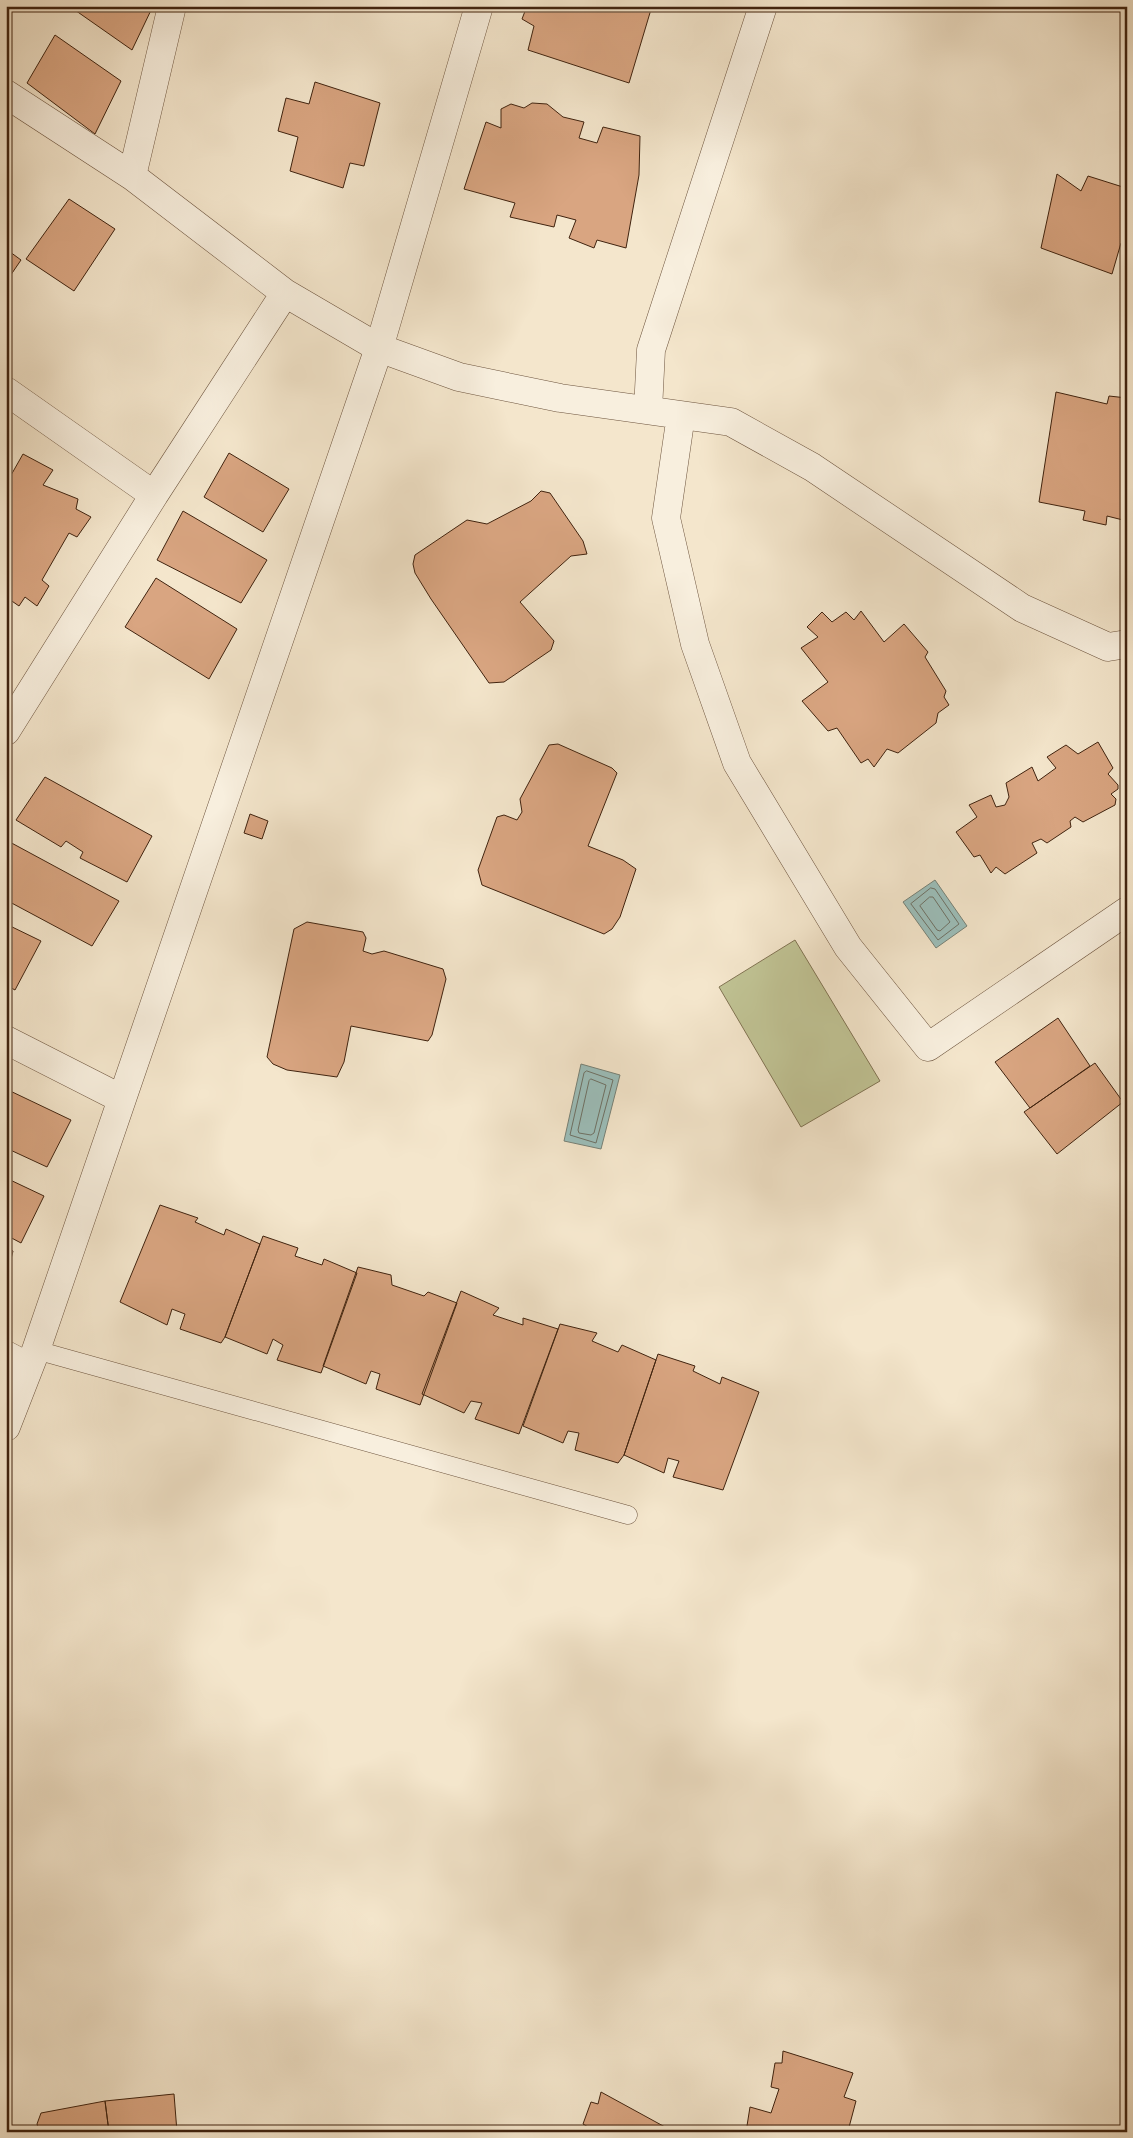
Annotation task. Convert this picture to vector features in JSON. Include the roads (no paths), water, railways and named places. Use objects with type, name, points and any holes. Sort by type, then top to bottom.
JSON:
[{"type":"street","points":[[132,176],[172,6]]},
{"type":"street","points":[[6,1426],[24,1357],[122,1099],[379,348],[478,6]]},
{"type":"street","points":[[648,410],[651,350],[763,6]]},
{"type":"street","points":[[6,94],[132,176],[285,293],[379,348],[459,376],[560,398],[731,422],[812,467],[1022,608],[1108,647],[1127,644]]},
{"type":"street","points":[[6,731],[154,495],[285,293]]},
{"type":"street","points":[[6,391],[154,495]]},
{"type":"street","points":[[681,415],[666,518],[695,644],[737,763],[848,947],[928,1047],[1127,911]]},
{"type":"street","points":[[6,1040],[122,1099]]},
{"type":"lane","points":[[24,1357],[628,1515]]},
{"type":"water","points":[[935,880],[967,926],[936,948],[903,902]]},
{"type":"water","points":[[581,1064],[620,1075],[601,1149],[564,1141]]}]
